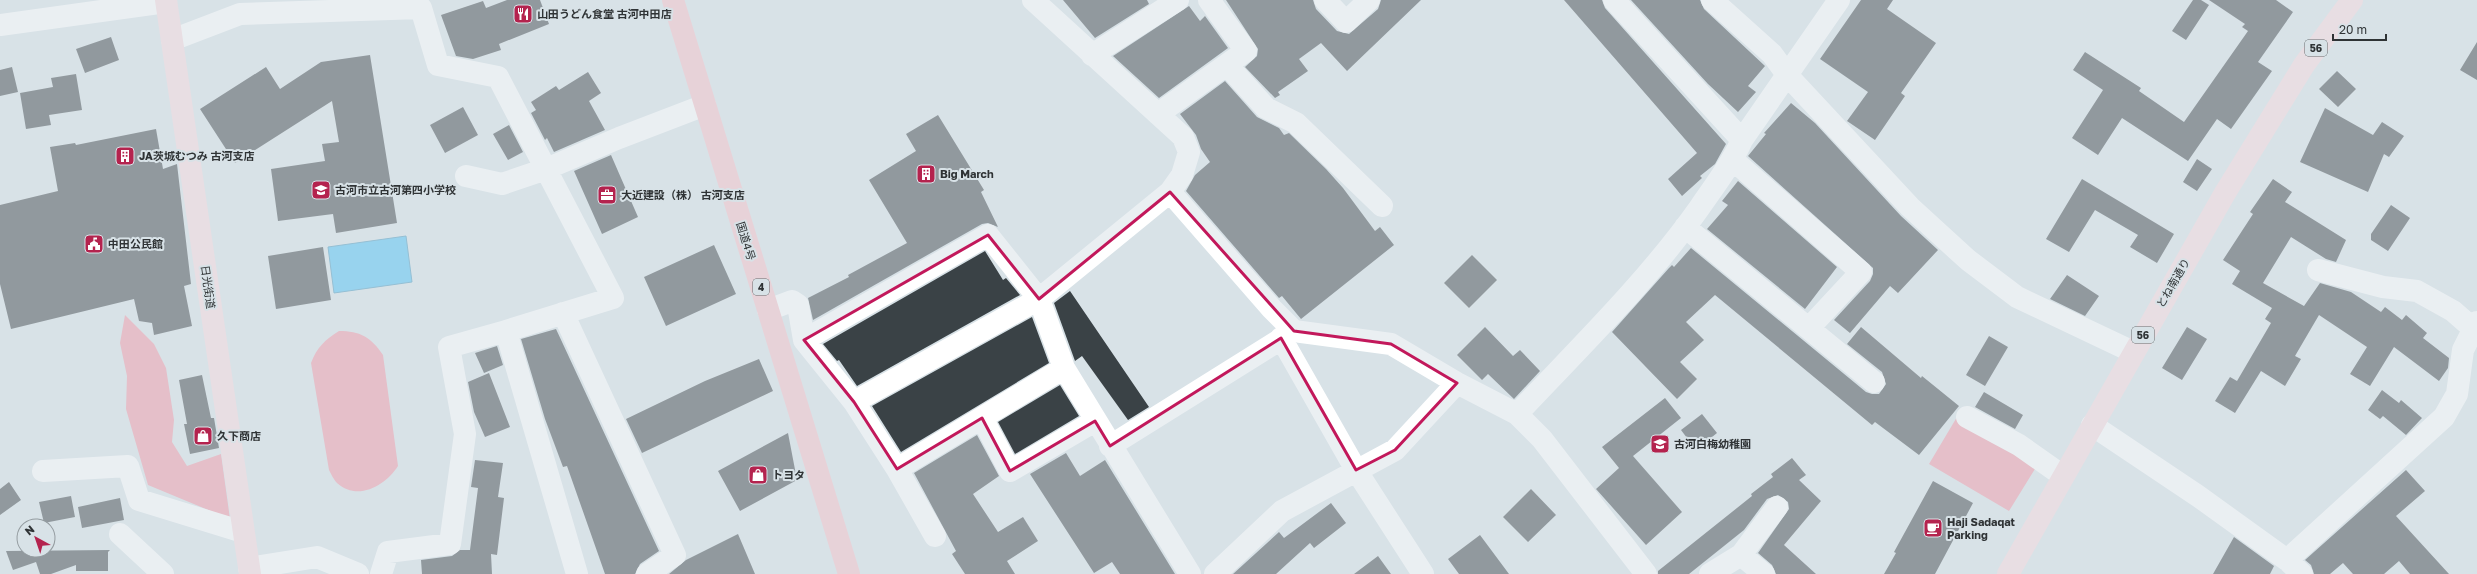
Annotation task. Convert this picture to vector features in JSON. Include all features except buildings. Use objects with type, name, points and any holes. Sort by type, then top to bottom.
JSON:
[{"type":"highway","name":"国道4号","points":[[673,0],[849,574]]},
{"type":"main road","name":"とね南通り","points":[[2008,574],[2133,352],[2225,193],[2283,97],[2329,29],[2352,0]]},
{"type":"main road","name":"日光街道","points":[[166,1],[249,571]]},
{"type":"street","points":[[854,402],[1039,299],[1170,192],[1182,175],[1189,152],[1182,137],[1033,0]]},
{"type":"street","points":[[1092,55],[1178,0]]},
{"type":"street","points":[[1158,114],[1246,51],[1209,0]]},
{"type":"street","points":[[1325,0],[1346,22],[1369,0]]},
{"type":"street","points":[[1614,0],[1738,150],[1861,272],[1809,328]]},
{"type":"street","points":[[1712,0],[1772,54],[1788,76],[1910,207],[1968,260],[2017,297],[2133,352]]},
{"type":"street","points":[[1517,414],[1653,270],[1686,227],[1839,0]]},
{"type":"street","points":[[0,25],[69,7],[166,1]]},
{"type":"street","points":[[172,40],[240,14],[421,8],[438,65],[498,77],[613,298],[449,347],[465,434],[450,544],[388,552],[381,574]]},
{"type":"street","points":[[1227,66],[1266,108],[1296,123],[1382,206]]},
{"type":"street","points":[[466,176],[502,184],[546,169],[619,138],[705,105]]},
{"type":"street","points":[[1170,192],[1272,309],[1288,334],[1356,470],[1423,574]]},
{"type":"street","points":[[1686,227],[1874,382]]},
{"type":"street","points":[[804,340],[988,235],[1039,299],[1064,368],[1110,446],[1190,574]]},
{"type":"street","points":[[2092,425],[2198,496],[2295,567],[2444,417],[2457,394],[2463,350],[2475,328],[2453,311],[2417,291],[2383,287],[2318,270]]},
{"type":"street","points":[[768,310],[792,301],[798,305],[804,340],[854,402],[897,469],[935,536]]},
{"type":"street","points":[[563,313],[675,555],[647,574]]},
{"type":"street","points":[[506,331],[577,574]]},
{"type":"street","points":[[1110,446],[1288,334],[1391,344],[1456,383],[1517,414],[1542,439],[1646,574]]},
{"type":"street","points":[[897,469],[1064,368]]},
{"type":"street","points":[[1215,574],[1282,511],[1395,450],[1456,383]]},
{"type":"street","points":[[1967,417],[2019,445],[2063,476]]},
{"type":"street","points":[[982,418],[1010,471],[1095,421]]},
{"type":"street","points":[[43,471],[128,466],[139,500],[244,532]]},
{"type":"street","points":[[1710,574],[1741,555],[1777,507]]},
{"type":"street","points":[[120,534],[163,574]]},
{"type":"street","points":[[1741,555],[1764,574]]},
{"type":"street","points":[[249,571],[317,557],[358,574]]},
{"type":"highlighted area","points":[[1170,192],[1294,331],[1391,344],[1457,383],[1395,450],[1356,470],[1281,338],[1110,446],[1095,421],[1010,471],[982,418],[897,469],[854,402],[804,340],[988,235],[1039,299]]},
{"type":"shaded area","points":[[125,315],[154,344],[166,368],[174,420],[172,442],[187,466],[221,454],[230,519],[148,485],[126,409],[127,376],[120,343]]},
{"type":"shaded area","points":[[339,331],[353,332],[364,336],[379,349],[383,355],[398,466],[393,473],[379,485],[362,491],[345,489],[336,482],[329,470],[311,363],[322,344]]},
{"type":"shaded area","points":[[1957,417],[2038,464],[2009,511],[1929,464]]},
{"type":"water","points":[[406,236],[412,282],[334,293],[328,247]]},
{"type":"place","name":"山田うどん食堂 古河中田店","points":[[523,14]]},
{"type":"place","name":"JA茨城むつみ 古河支店","points":[[125,156]]},
{"type":"place","name":"Big March","points":[[926,174]]},
{"type":"place","name":"古河市立古河第四小学校","points":[[321,190]]},
{"type":"place","name":"大近建設（株） 古河支店","points":[[607,195]]},
{"type":"place","name":"中田公民館","points":[[94,244]]},
{"type":"place","name":"久下商店","points":[[203,436]]},
{"type":"place","name":"古河白梅幼稚園","points":[[1660,444]]},
{"type":"place","name":"トヨタ","points":[[758,475]]},
{"type":"place","name":"Haji Sadaqat Parking","points":[[1933,528]]}]
